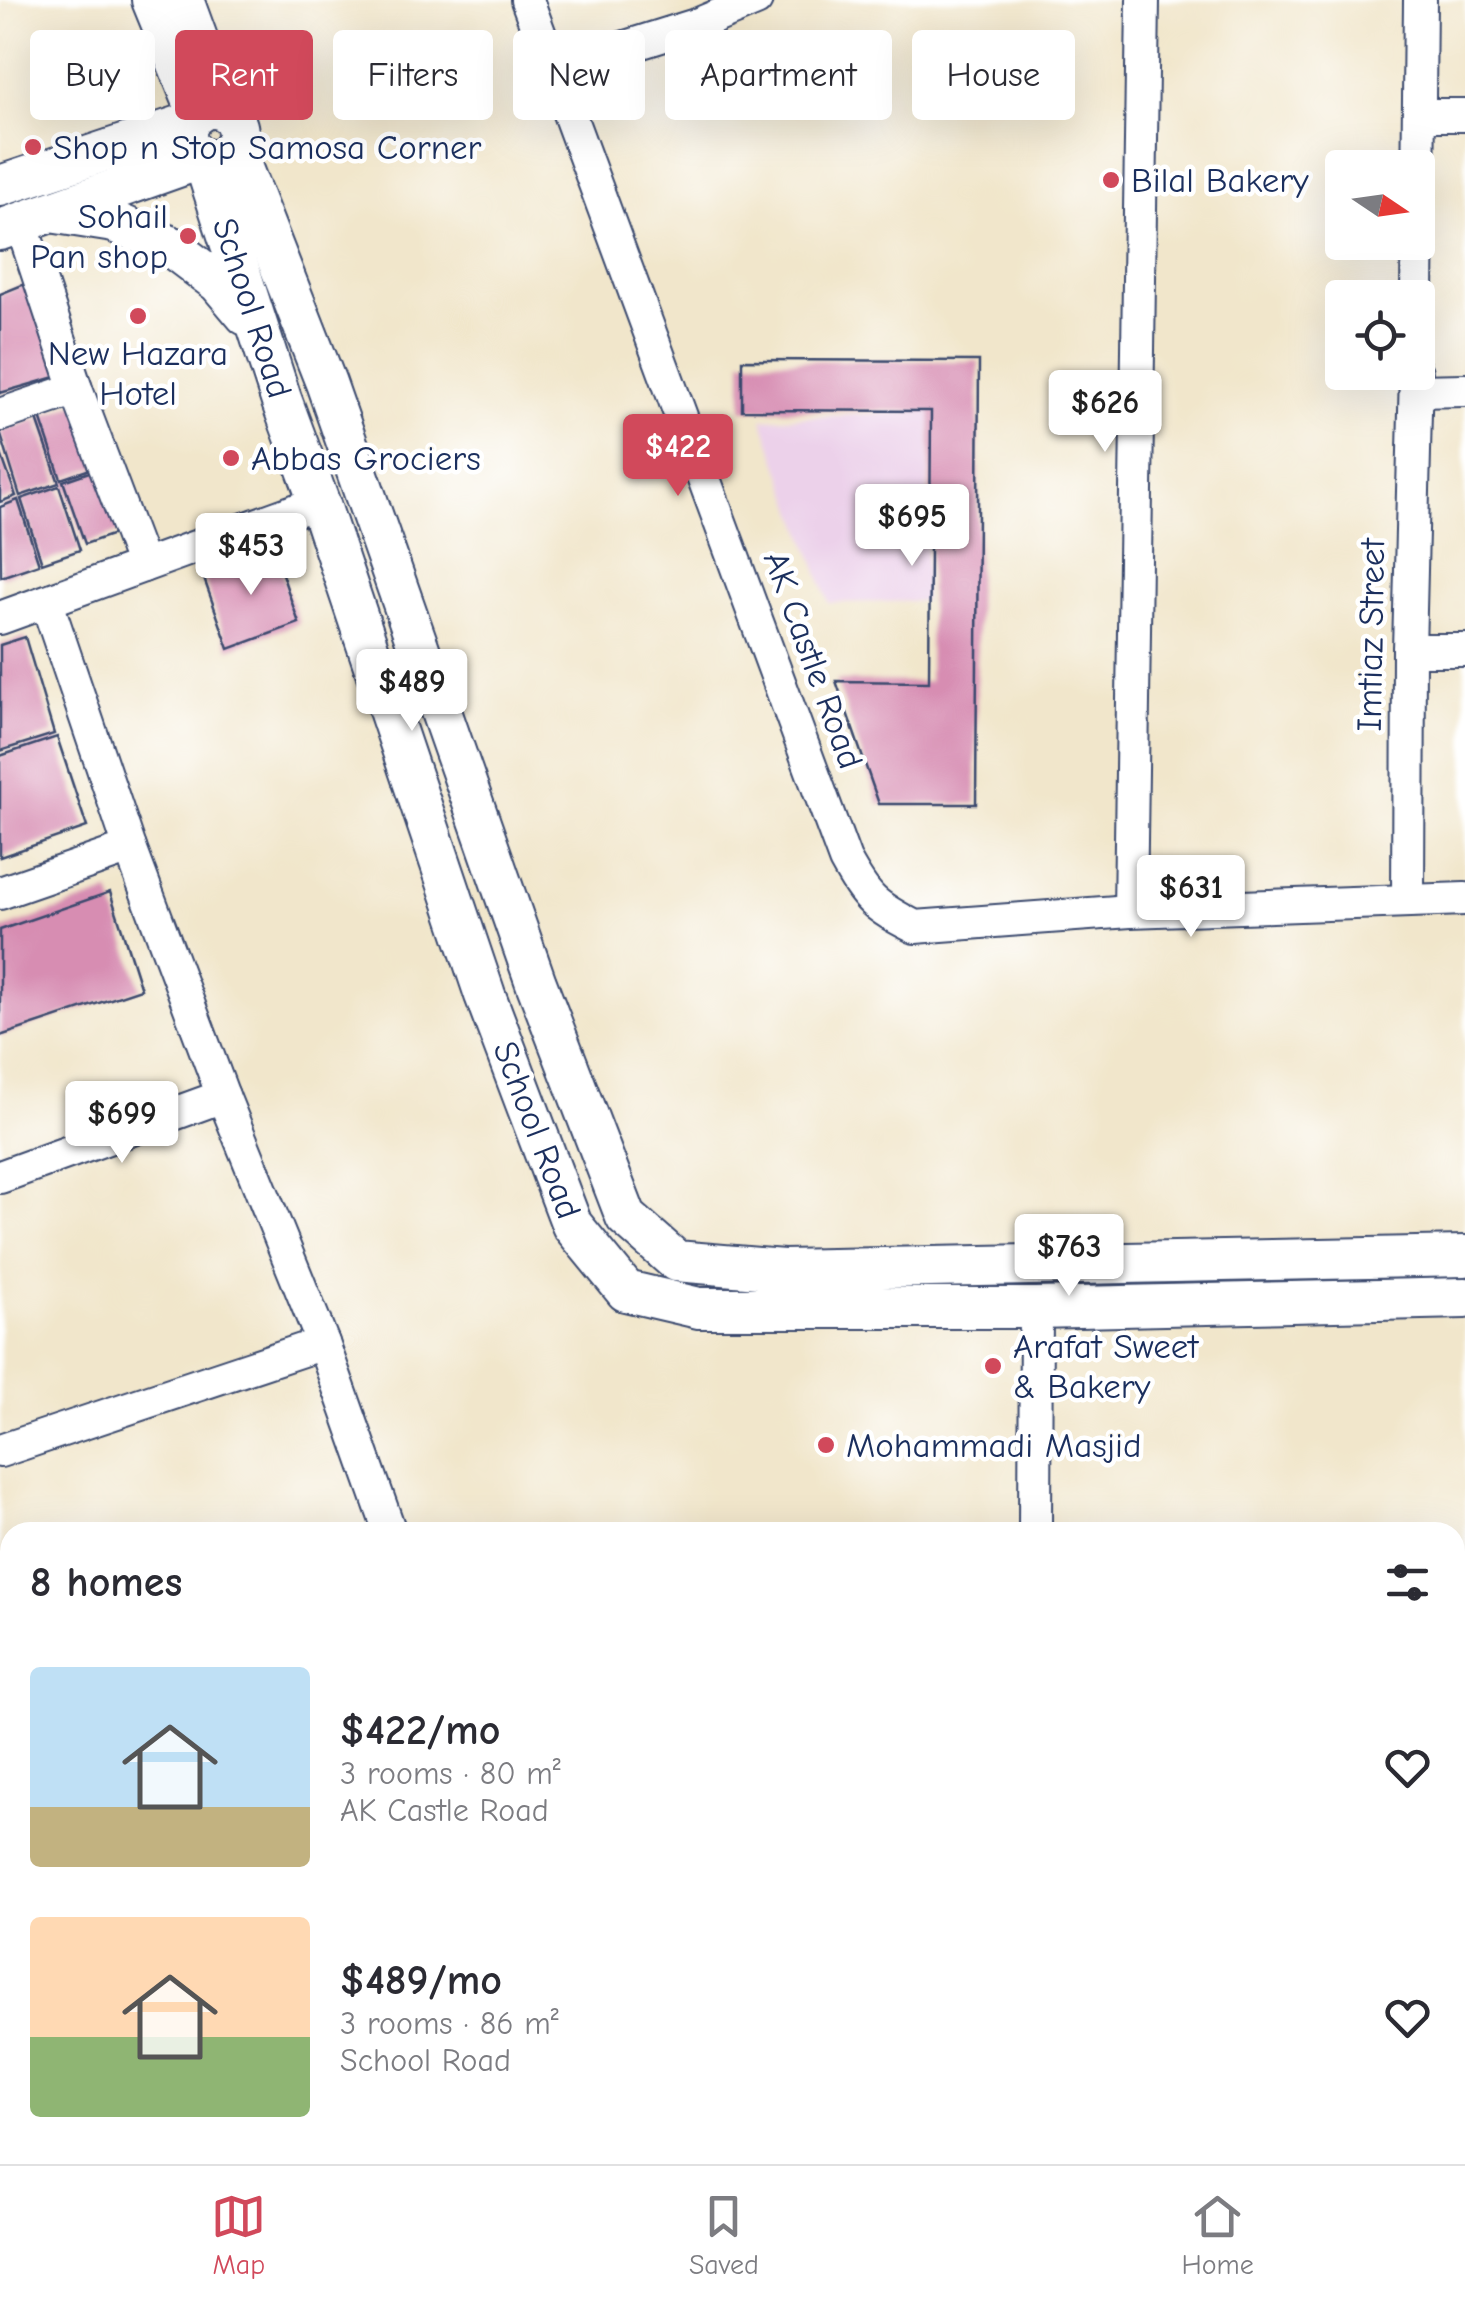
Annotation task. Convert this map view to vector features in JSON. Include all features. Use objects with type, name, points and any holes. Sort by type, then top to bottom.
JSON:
[{"type":"street","name":"School Road","points":[[152,0],[326,383],[536,984],[626,1217],[676,1261],[783,1270],[839,1288],[1036,1308],[1465,1298]]},
{"type":"street","name":"School Road","points":[[183,0],[258,330],[485,995],[572,1226],[626,1291],[700,1308],[839,1288],[1465,1256]]},
{"type":"street","name":"AK Castle Road","points":[[527,0],[538,30]]},
{"type":"street","points":[[645,41],[756,0]]},
{"type":"street","points":[[1142,0],[1130,911],[1465,899]]},
{"type":"street","points":[[1417,280],[1420,0]]},
{"type":"street","points":[[1419,115],[1465,115]]},
{"type":"street","name":"AK Castle Road","points":[[570,120],[844,860],[863,893],[885,912],[915,926],[1130,911]]},
{"type":"street","points":[[0,186],[210,131]]},
{"type":"street","points":[[25,222],[210,131]]},
{"type":"street","points":[[25,222],[114,222],[170,246],[219,282],[258,330]]},
{"type":"street","points":[[25,222],[76,389],[143,566]]},
{"type":"street","points":[[281,398],[326,383]]},
{"type":"street","points":[[1435,385],[1465,390]]},
{"type":"street","points":[[0,415],[76,389]]},
{"type":"street","name":"Imtiaz Street","points":[[1408,900],[1416,390]]},
{"type":"street","points":[[0,618],[318,502]]},
{"type":"street","points":[[47,602],[130,848],[223,1096],[323,1343],[386,1522]]},
{"type":"street","points":[[1410,650],[1465,650]]},
{"type":"street","points":[[0,894],[130,848]]},
{"type":"street","points":[[0,1177],[223,1096]]},
{"type":"street","points":[[1035,1522],[1036,1308]]},
{"type":"street","points":[[0,1451],[323,1343]]},
{"type":"shaded area","points":[[931,411],[925,601],[829,603],[762,419]]},
{"type":"building","points":[[37,279],[66,374],[0,393],[0,294]]},
{"type":"building","points":[[742,360],[979,361],[976,804],[879,804],[836,681],[929,682],[931,411],[742,410]]},
{"type":"building","points":[[78,403],[99,466],[61,479],[40,417]]},
{"type":"building","points":[[37,419],[59,483],[20,496],[0,432]]},
{"type":"building","points":[[0,451],[16,496],[0,502]]},
{"type":"building","points":[[101,468],[123,531],[85,544],[63,481]]},
{"type":"building","points":[[59,486],[80,550],[42,563],[21,499]]},
{"type":"building","points":[[18,500],[39,564],[1,577],[0,507]]},
{"type":"building","points":[[273,548],[299,623],[229,649],[202,573]]},
{"type":"building","points":[[25,637],[54,734],[0,751],[0,645]]},
{"type":"building","points":[[57,737],[87,827],[0,857],[0,756]]},
{"type":"building","points":[[110,892],[141,989],[0,1036],[0,930]]},
{"type":"place","name":"Shop n Stop Samosa Corner","points":[[33,147]]},
{"type":"place","name":"Bilal Bakery","points":[[1111,180]]},
{"type":"place","name":"Sohail Pan shop","points":[[188,236]]},
{"type":"place","name":"New Hazara Hotel","points":[[138,316]]},
{"type":"place","name":"Abbas Grociers","points":[[231,458]]},
{"type":"place","name":"Arafat Sweet & Bakery","points":[[993,1366]]},
{"type":"place","name":"Mohammadi Masjid","points":[[826,1445]]}]
